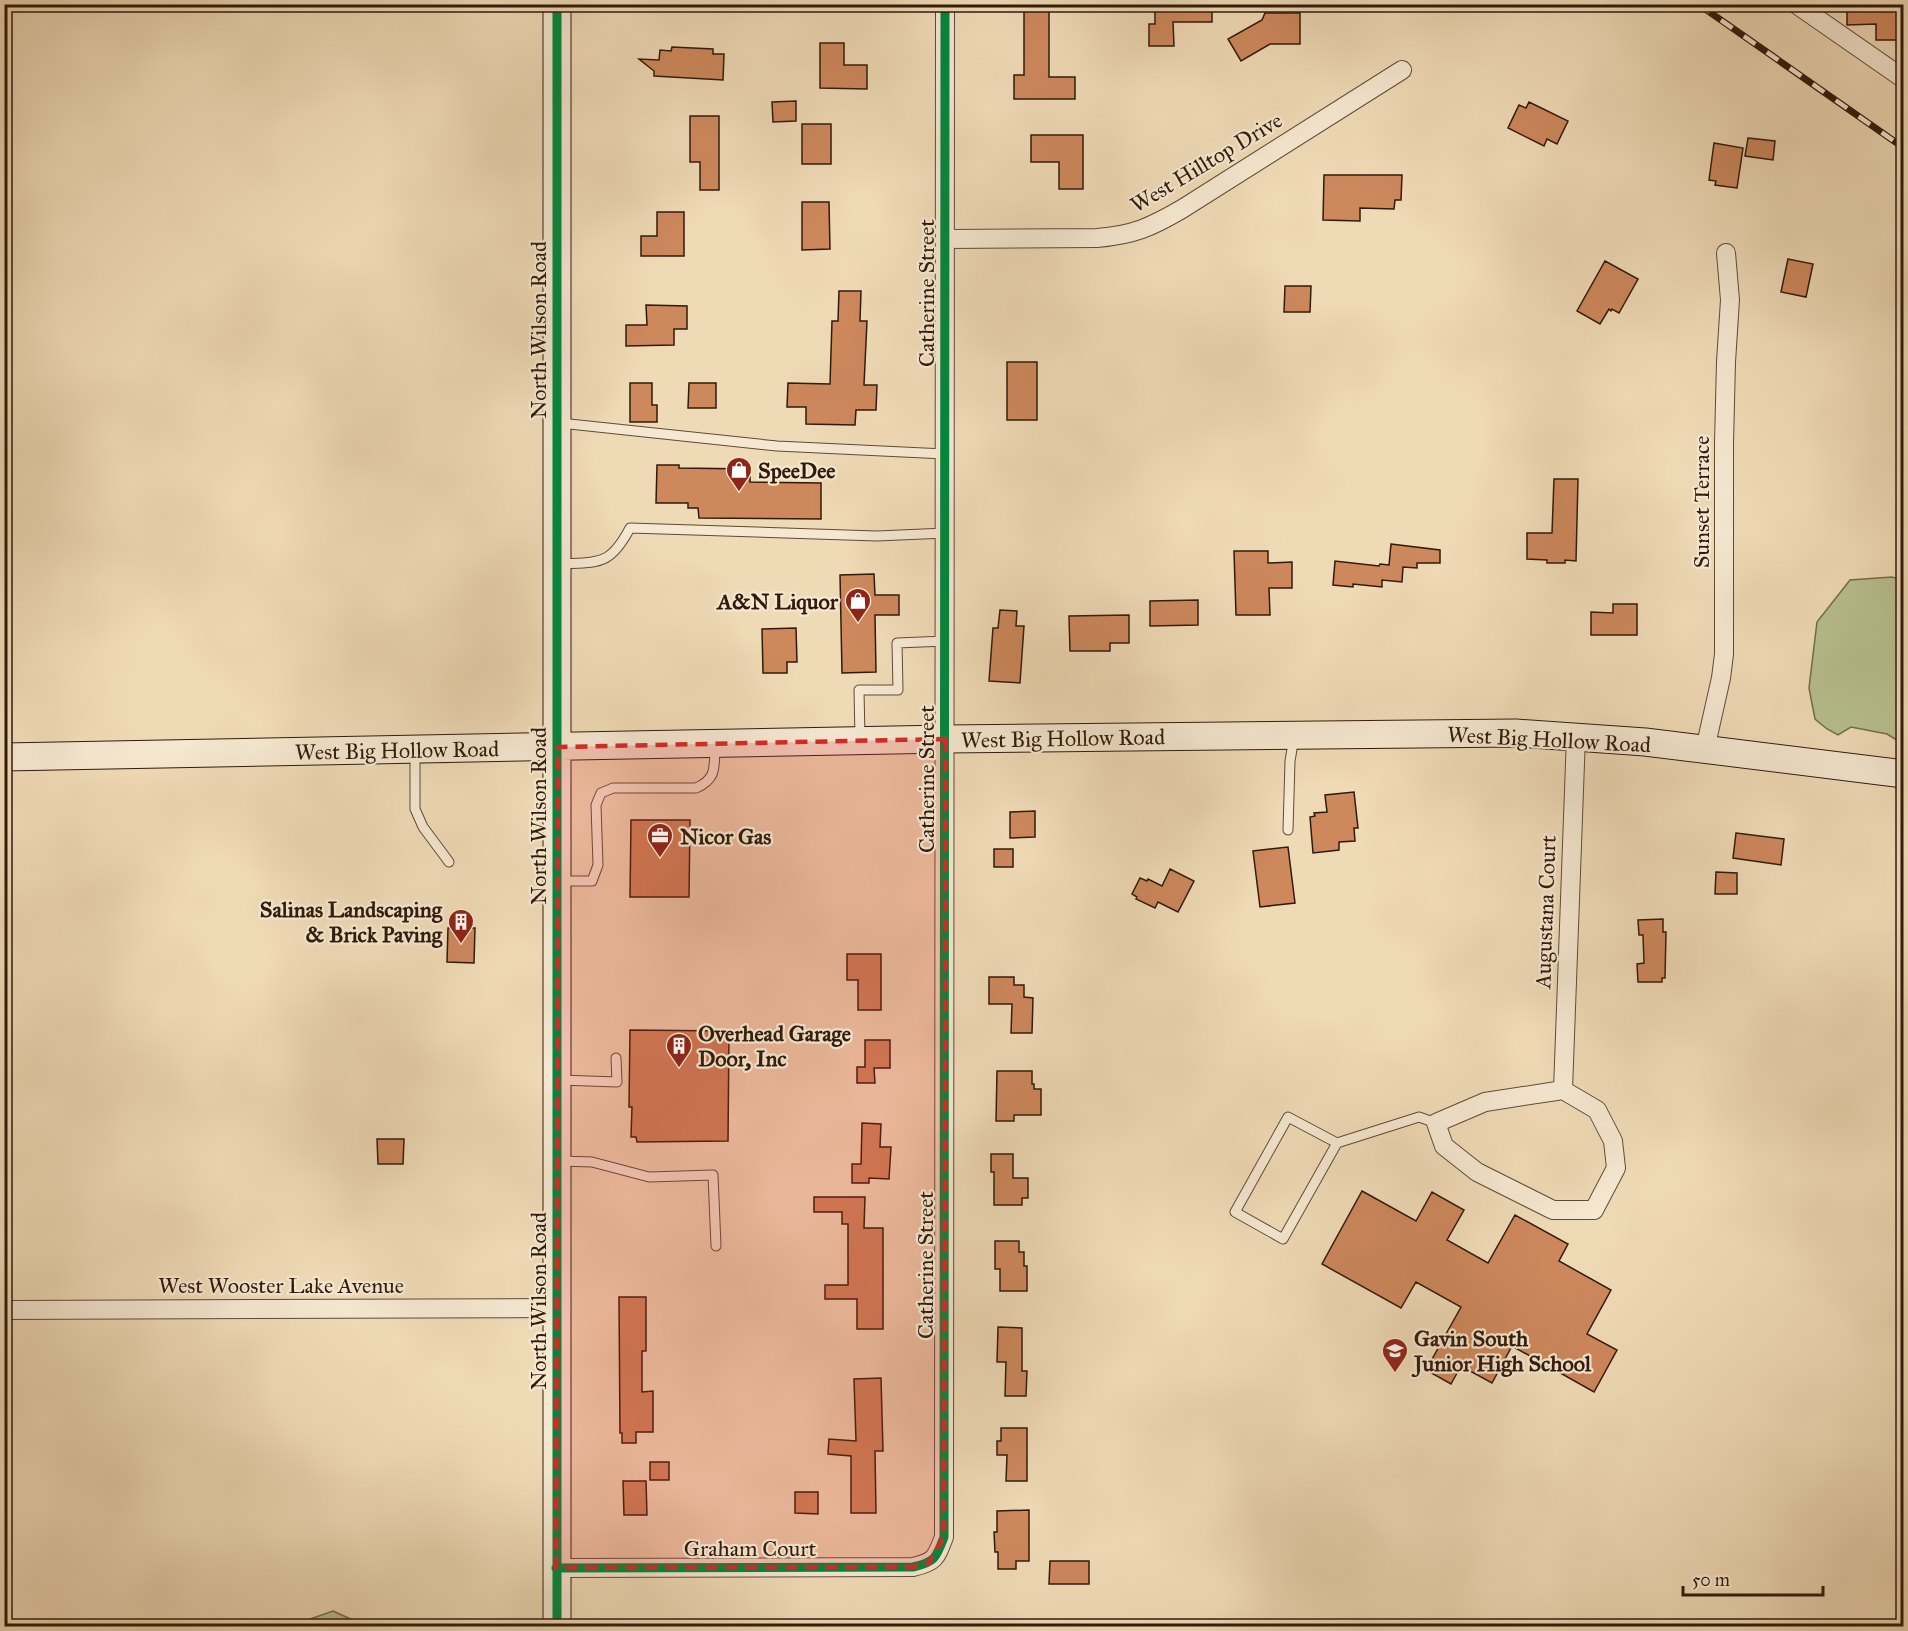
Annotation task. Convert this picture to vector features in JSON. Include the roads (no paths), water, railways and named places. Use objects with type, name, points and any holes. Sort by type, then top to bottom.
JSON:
[{"type":"main road","name":"North Wilson Road","points":[[556,1626],[557,4]]},
{"type":"main road","name":"West Big Hollow Road","points":[[4,757],[946,739],[1516,733],[1576,736],[1705,749],[1904,774]]},
{"type":"street","name":"Catherine Street","points":[[938,1553],[944,1537],[945,4]]},
{"type":"street","points":[[1796,4],[1904,79]]},
{"type":"street","name":"West Hilltop Drive","points":[[945,239],[1097,238],[1121,236],[1151,227],[1401,70]]},
{"type":"street","name":"Sunset Terrace","points":[[1705,749],[1718,694],[1724,654],[1724,431],[1730,300],[1726,253]]},
{"type":"street","name":"Augustana Court","points":[[1563,1090],[1576,736]]},
{"type":"street","points":[[1563,1090],[1597,1110],[1613,1141],[1616,1168],[1594,1210],[1553,1210],[1477,1172],[1444,1146],[1436,1123],[1485,1102],[1563,1090]]},
{"type":"street","name":"West Wooster Lake Avenue","points":[[4,1310],[557,1308]]},
{"type":"street","name":"Graham Court","points":[[556,1568],[913,1568],[929,1563],[938,1553]]},
{"type":"lane","points":[[557,423],[777,446],[945,454]]},
{"type":"lane","points":[[557,564],[598,562],[611,556],[621,546],[630,528],[877,536],[946,533]]},
{"type":"lane","points":[[860,741],[859,690],[898,690],[897,643],[946,642]]},
{"type":"lane","points":[[1288,830],[1290,761],[1294,735]]},
{"type":"lane","points":[[558,881],[592,881],[598,865],[596,806],[601,793],[613,788],[696,788],[701,786],[707,783],[714,772],[715,744]]},
{"type":"lane","points":[[415,749],[415,809],[423,826],[449,862]]},
{"type":"lane","points":[[557,1080],[617,1082],[616,1058]]},
{"type":"lane","points":[[1337,1143],[1288,1117],[1235,1212],[1283,1239],[1337,1143],[1419,1117],[1436,1123]]},
{"type":"lane","points":[[557,1161],[592,1162],[649,1178],[713,1175],[716,1246]]},
{"type":"railway","points":[[1698,4],[1904,148]]},
{"type":"place","name":"SpeeDee","points":[[739,493]]},
{"type":"place","name":"A&N Liquor","points":[[858,624]]},
{"type":"place","name":"Nicor Gas","points":[[660,859]]},
{"type":"place","name":"Salinas Landscaping & Brick Paving","points":[[461,945]]},
{"type":"place","name":"Overhead Garage Door, Inc","points":[[679,1069]]},
{"type":"place","name":"Gavin South Junior High School","points":[[1395,1374]]}]
